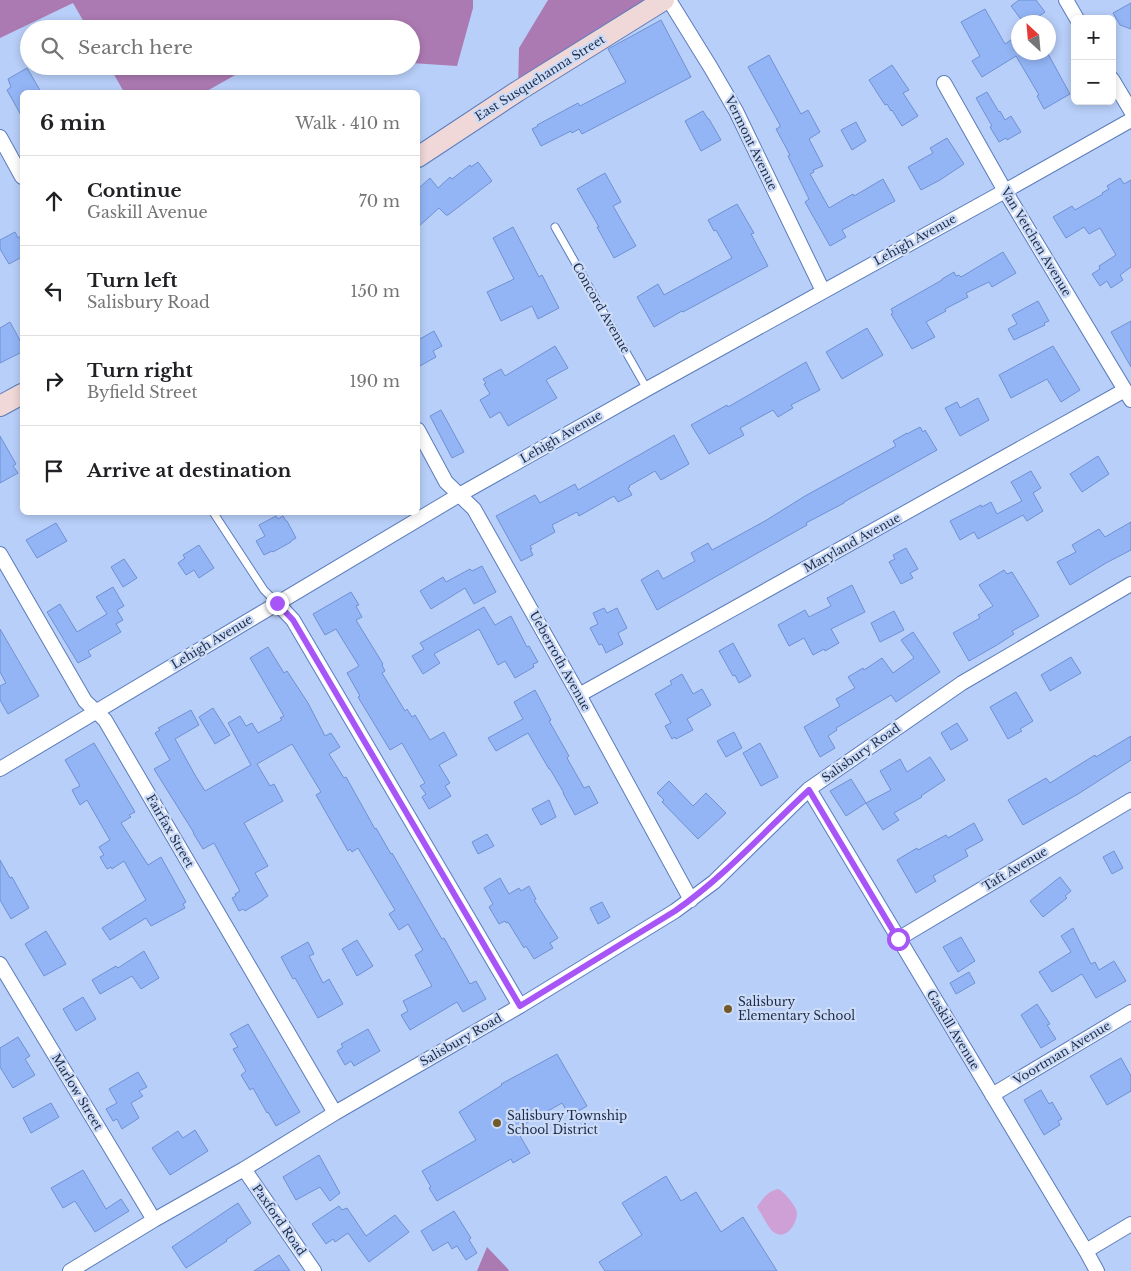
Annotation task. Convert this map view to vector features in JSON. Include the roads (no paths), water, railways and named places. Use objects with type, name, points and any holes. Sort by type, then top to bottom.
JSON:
[{"type":"main road","name":"East Susquehanna Street","points":[[420,157],[518,91],[664,0]]},
{"type":"main road","points":[[0,406],[20,395]]},
{"type":"street","name":"Vermont Avenue","points":[[669,0],[736,111],[823,291]]},
{"type":"street","points":[[1066,0],[1075,15]]},
{"type":"street","name":"Van Vetchen Avenue","points":[[944,82],[1005,191],[1128,395]]},
{"type":"street","points":[[1116,86],[1131,111]]},
{"type":"street","name":"Lehigh Avenue","points":[[0,769],[459,495],[647,388],[1131,120]]},
{"type":"street","points":[[0,137],[20,173]]},
{"type":"street","name":"Maryland Avenue","points":[[579,695],[1128,395]]},
{"type":"street","name":"Ueberroth Avenue","points":[[420,434],[446,482],[474,509],[579,695],[691,900]]},
{"type":"street","name":"Fairfax Street","points":[[0,554],[85,700],[105,720],[335,1113]]},
{"type":"street","name":"Salisbury Road","points":[[70,1271],[335,1113],[520,1006],[675,911],[714,882],[809,790],[962,683],[1131,584]]},
{"type":"street","points":[[277,603],[293,620],[520,1006]]},
{"type":"street","name":"Gaskill Avenue","points":[[809,790],[1097,1271]]},
{"type":"street","name":"Taft Avenue","points":[[898,939],[1131,800]]},
{"type":"street","name":"Marlow Street","points":[[0,964],[154,1220]]},
{"type":"street","name":"Voortman Avenue","points":[[992,1095],[1131,1012]]},
{"type":"street","name":"Paxford Road","points":[[244,1169],[314,1271]]},
{"type":"street","points":[[1086,1251],[1131,1224]]},
{"type":"lane","name":"Concord Avenue","points":[[555,227],[647,388]]},
{"type":"lane","points":[[215,515],[264,590],[277,603]]},
{"type":"place","name":"Salisbury Elementary School","points":[[728,1009]]},
{"type":"place","name":"Salisbury Township School District","points":[[497,1123]]}]
